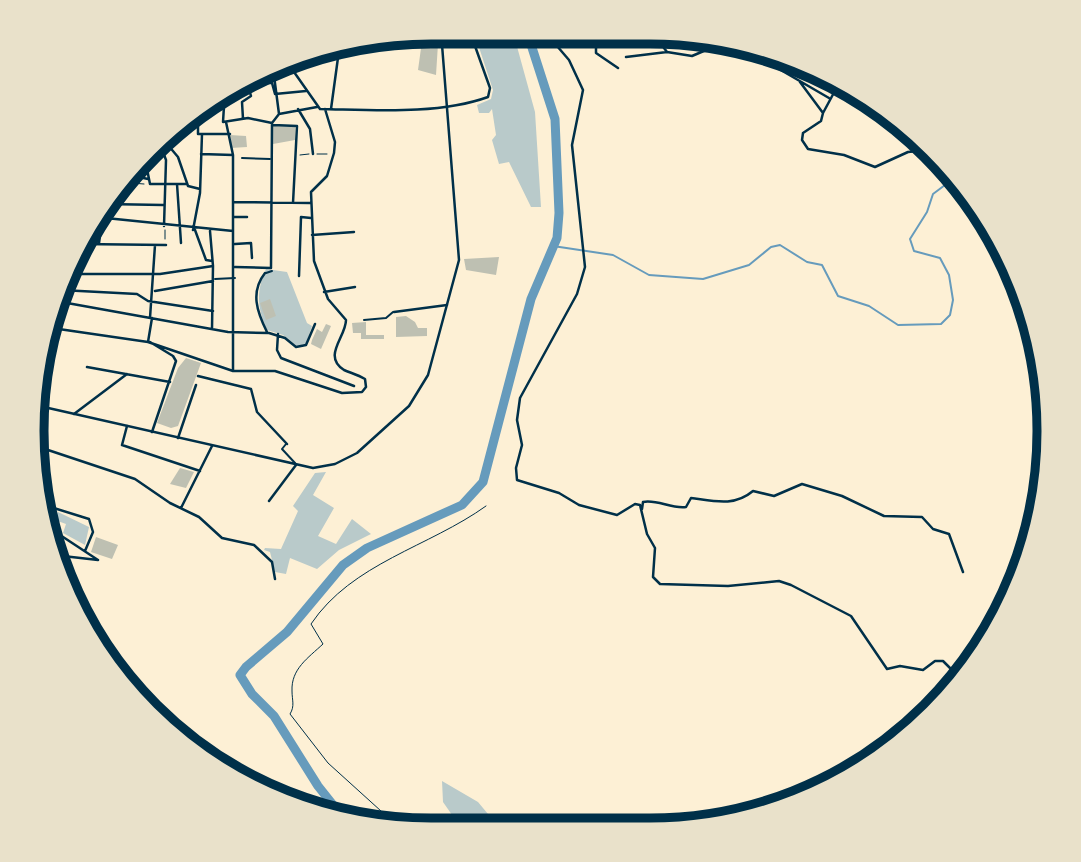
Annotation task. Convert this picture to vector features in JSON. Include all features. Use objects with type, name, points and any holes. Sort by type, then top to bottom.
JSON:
[{"type":"street","points":[[45,407],[296,465],[322,468],[348,459],[409,406],[428,375],[456,273],[459,244],[442,44]]},
{"type":"street","points":[[272,269],[272,124],[279,114],[317,107],[331,109],[449,105],[471,103],[488,97],[490,93],[474,44]]},
{"type":"street","points":[[555,44],[576,71],[583,90],[573,132],[573,160],[578,177],[578,212],[585,267],[577,293],[520,398],[517,420],[522,445],[516,476],[517,480],[525,484],[546,488],[579,505],[609,513],[617,515],[635,504],[642,509]]},
{"type":"street","points":[[596,44],[596,53],[618,68]]},
{"type":"street","points":[[665,45],[667,52]]},
{"type":"street","points":[[626,57],[667,52],[692,57],[711,49]]},
{"type":"street","points":[[331,109],[338,55]]},
{"type":"street","points":[[766,62],[829,98]]},
{"type":"street","points":[[291,70],[317,107]]},
{"type":"street","points":[[274,77],[279,114]]},
{"type":"street","points":[[264,82],[272,83],[277,95]]},
{"type":"street","points":[[800,82],[823,113]]},
{"type":"street","points":[[243,119],[242,103],[251,96],[249,90]]},
{"type":"street","points":[[277,95],[306,91]]},
{"type":"street","points":[[835,91],[829,98],[821,121],[803,133],[802,140],[808,149],[844,155],[875,167],[908,152],[917,151]]},
{"type":"street","points":[[224,104],[225,122],[233,155],[233,371]]},
{"type":"street","points":[[217,109],[224,109]]},
{"type":"street","points":[[298,109],[310,129],[313,154]]},
{"type":"street","points":[[58,329],[149,342],[233,371],[275,371],[342,393],[358,394],[365,390],[365,379],[343,369],[335,359],[334,351],[346,324],[324,292],[314,261],[311,192],[327,176],[335,142],[325,109]]},
{"type":"street","points":[[225,122],[243,119],[272,124],[296,124],[298,155],[293,156],[293,202]]},
{"type":"street","points":[[193,126],[198,126],[198,134],[230,134]]},
{"type":"street","points":[[202,134],[200,189],[194,230],[206,260],[213,261]]},
{"type":"street","points":[[168,147],[178,157],[187,184],[200,189]]},
{"type":"street","points":[[163,151],[166,160],[164,226]]},
{"type":"street","points":[[200,153],[233,155]]},
{"type":"street","points":[[242,158],[272,159]]},
{"type":"street","points":[[147,168],[150,184],[187,184]]},
{"type":"street","points":[[139,177],[148,179]]},
{"type":"street","points":[[177,184],[181,243]]},
{"type":"street","points":[[233,201],[310,203]]},
{"type":"street","points":[[117,205],[163,205]]},
{"type":"street","points":[[233,217],[247,217]]},
{"type":"street","points":[[299,276],[301,218],[311,218]]},
{"type":"street","points":[[107,219],[194,230],[233,231]]},
{"type":"street","points":[[99,243],[101,230]]},
{"type":"street","points":[[210,231],[214,280],[212,329]]},
{"type":"street","points":[[312,235],[354,232]]},
{"type":"street","points":[[93,243],[166,245]]},
{"type":"street","points":[[234,244],[251,243],[251,258]]},
{"type":"street","points":[[149,342],[154,302],[155,245]]},
{"type":"street","points":[[77,275],[155,274],[213,266]]},
{"type":"street","points":[[235,267],[272,269]]},
{"type":"street","points":[[268,332],[257,307],[259,281],[272,269]]},
{"type":"street","points":[[154,291],[235,278]]},
{"type":"street","points":[[324,292],[355,287]]},
{"type":"street","points":[[70,290],[137,294],[154,302],[213,311]]},
{"type":"street","points":[[66,303],[212,329],[268,332],[278,334],[300,348],[310,340],[315,324]]},
{"type":"street","points":[[364,320],[386,318],[394,312],[447,304]]},
{"type":"street","points":[[278,334],[277,350],[281,358],[354,386]]},
{"type":"street","points":[[149,342],[173,356],[176,361],[152,432]]},
{"type":"street","points":[[87,367],[170,382]]},
{"type":"street","points":[[74,414],[127,374]]},
{"type":"street","points":[[198,376],[251,389],[257,412],[287,444],[282,449],[296,465]]},
{"type":"street","points":[[178,438],[196,386]]},
{"type":"street","points":[[127,426],[122,445],[200,471]]},
{"type":"street","points":[[181,508],[212,446]]},
{"type":"street","points":[[45,449],[123,474],[199,517],[222,538],[247,541],[261,550],[272,562],[275,579]]},
{"type":"street","points":[[269,500],[296,465]]},
{"type":"street","points":[[952,673],[950,668],[940,661],[923,670],[900,666],[887,668],[851,616],[779,580],[728,586],[660,584],[653,577],[656,559],[642,509],[643,502],[678,508],[686,507],[691,498],[728,503],[743,499],[753,491],[774,496],[802,484],[842,496],[884,516],[922,517],[933,529],[949,534],[963,572]]},
{"type":"street","points":[[51,507],[89,519],[93,532],[85,551]]},
{"type":"street","points":[[58,533],[98,560],[64,556]]},
{"type":"path","points":[[134,183],[150,184]]},
{"type":"path","points":[[164,226],[166,245]]},
{"type":"path","points":[[383,815],[328,763],[290,714],[294,707],[292,690],[295,672],[323,645],[311,624],[331,599],[386,560],[442,534],[486,506]]},
{"type":"shaded area","points":[[478,44],[516,44],[535,112],[541,207],[531,207],[509,162],[499,164],[492,140],[496,135],[492,109],[489,113],[479,113],[477,105],[491,99],[493,90]]},
{"type":"shaded area","points":[[266,269],[287,272],[307,323],[312,326],[306,344],[297,346],[283,335],[267,330],[259,300]]},
{"type":"shaded area","points":[[326,472],[313,495],[334,508],[318,536],[336,544],[352,519],[371,534],[339,550],[317,569],[290,558],[286,574],[275,572],[270,552],[264,550],[265,548],[281,549],[298,511],[293,506],[315,473]]},
{"type":"shaded area","points":[[58,512],[89,527],[85,545],[63,533],[66,524],[55,520]]},
{"type":"shaded area","points":[[442,781],[478,802],[491,818],[454,818],[443,802]]},
{"type":"building","points":[[422,44],[438,44],[436,75],[418,70]]},
{"type":"building","points":[[273,126],[295,127],[295,140],[273,144]]},
{"type":"building","points":[[230,135],[246,136],[247,147],[231,148]]},
{"type":"building","points":[[499,257],[496,275],[466,270],[464,259]]},
{"type":"building","points":[[270,299],[276,316],[266,320],[260,303]]},
{"type":"building","points":[[406,316],[415,322],[418,328],[427,328],[427,336],[396,337],[396,317]]},
{"type":"building","points":[[366,322],[366,335],[384,335],[384,339],[361,339],[361,333],[353,333],[352,323]]},
{"type":"building","points":[[326,324],[331,326],[321,349],[311,344],[317,329],[322,332]]},
{"type":"building","points":[[186,358],[201,363],[178,426],[171,428],[157,423],[178,368]]},
{"type":"building","points":[[180,468],[194,472],[186,488],[170,484]]},
{"type":"building","points":[[96,537],[118,545],[112,559],[91,552]]},
{"type":"waterway","points":[[334,806],[318,786],[274,716],[252,694],[240,675],[287,632],[343,565],[367,548],[462,505],[483,482],[531,299],[557,238],[559,213],[555,119],[531,44]]},
{"type":"waterway","points":[[553,246],[613,255],[649,275],[703,279],[749,265],[771,247],[780,245],[807,262],[822,265],[838,296],[869,306],[898,325],[941,324],[950,315],[953,300],[949,275],[940,258],[914,251],[910,239],[927,212],[933,194],[947,183]]}]
